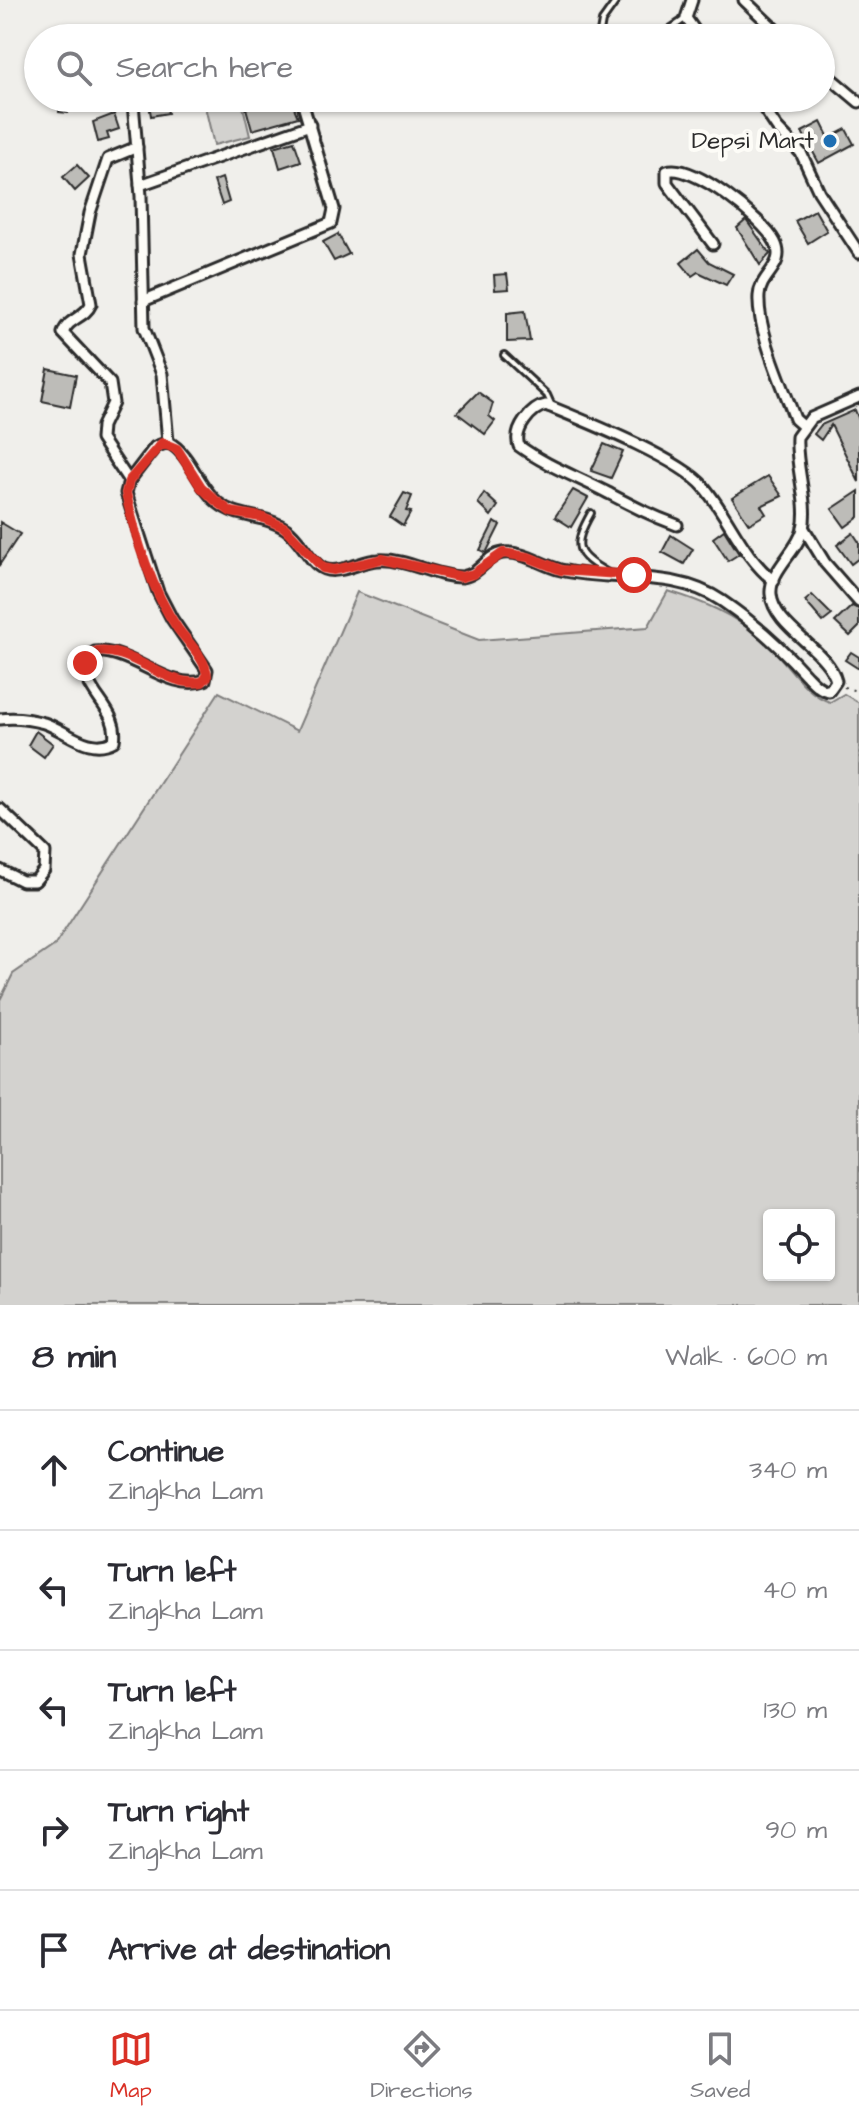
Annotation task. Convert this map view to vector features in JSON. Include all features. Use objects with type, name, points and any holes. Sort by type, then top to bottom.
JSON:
[{"type":"street","points":[[690,24],[686,18],[692,0]]},
{"type":"street","points":[[744,0],[769,24]]},
{"type":"street","points":[[835,82],[859,102]]},
{"type":"street","points":[[134,112],[146,337],[162,374],[168,442],[177,449],[201,487],[231,512],[261,517],[284,527],[323,568],[334,570],[382,559],[462,577],[473,574],[503,553],[528,557],[561,570],[661,579],[702,590],[754,623],[824,691],[835,685],[831,666],[775,605],[771,594],[774,581],[803,527]]},
{"type":"street","points":[[143,301],[331,223],[334,209],[306,112]]},
{"type":"street","points":[[766,112],[801,153],[819,192],[859,253]]},
{"type":"street","points":[[140,185],[310,125]]},
{"type":"street","points":[[129,481],[101,439],[102,426],[113,403],[110,383],[63,333],[67,325],[87,311],[91,304],[82,242],[104,165],[116,153],[137,147]]},
{"type":"street","points":[[713,244],[664,178],[670,168],[693,175],[738,202],[774,241],[778,255],[776,267],[764,278],[758,293],[759,314],[795,419],[803,426]]},
{"type":"street","points":[[859,397],[811,418],[797,437],[796,454],[803,527],[825,563],[859,602]]},
{"type":"street","points":[[677,525],[636,510],[609,493],[543,463],[519,446],[518,433],[533,411],[542,406],[553,408],[687,471],[722,510],[759,569],[774,581]]},
{"type":"street","points":[[0,719],[42,722],[87,744],[103,745],[114,741],[114,720],[85,674],[88,656],[95,652],[129,658],[181,682],[205,680],[207,670],[172,619],[148,568],[127,501],[129,481],[155,447],[168,442]]},
{"type":"street","points":[[0,809],[45,852],[44,870],[35,881],[22,881],[0,870]]},
{"type":"lane","points":[[601,24],[617,0]]},
{"type":"lane","points":[[677,24],[686,18]]},
{"type":"lane","points":[[504,355],[547,395],[553,408]]},
{"type":"lane","points":[[591,513],[582,530],[578,548],[582,557],[611,574]]},
{"type":"path","points":[[835,685],[859,692]]},
{"type":"shaded area","points":[[206,112],[244,112],[250,136],[214,145]]},
{"type":"shaded area","points":[[668,591],[718,610],[751,630],[820,698],[830,702],[844,694],[859,703],[859,1305],[0,1305],[0,1000],[13,974],[55,945],[219,692],[297,731],[357,592],[479,640],[648,627]]},
{"type":"building","points":[[150,112],[168,112],[168,113],[151,116]]},
{"type":"building","points":[[247,112],[296,112],[298,117],[252,130]]},
{"type":"building","points":[[114,114],[119,129],[107,133],[109,139],[98,142],[93,122]]},
{"type":"building","name":"Depsi Mart","points":[[821,122],[829,138],[846,129],[854,144],[819,163],[802,132]]},
{"type":"building","points":[[294,141],[301,161],[280,168],[274,147]]},
{"type":"building","points":[[77,165],[89,178],[75,191],[63,177]]},
{"type":"building","points":[[222,178],[229,202],[222,205],[214,181]]},
{"type":"building","points":[[815,210],[827,231],[808,243],[795,221]]},
{"type":"building","points":[[746,220],[770,254],[760,265],[737,228]]},
{"type":"building","points":[[338,234],[349,254],[334,261],[323,242]]},
{"type":"building","points":[[698,249],[709,262],[733,274],[726,285],[698,272],[692,276],[681,263]]},
{"type":"building","points":[[507,274],[509,289],[495,290],[494,275]]},
{"type":"building","points":[[525,311],[530,341],[507,342],[507,313]]},
{"type":"building","points":[[48,369],[76,375],[70,407],[42,401]]},
{"type":"building","points":[[478,392],[493,403],[489,416],[495,421],[485,434],[457,413]]},
{"type":"building","points":[[855,410],[859,420],[859,482],[831,425],[821,440],[814,434],[821,425]]},
{"type":"building","points":[[604,444],[623,452],[611,478],[591,471]]},
{"type":"building","points":[[768,476],[782,496],[761,506],[766,514],[749,524],[732,498]]},
{"type":"building","points":[[573,490],[588,498],[571,527],[555,517]]},
{"type":"building","points":[[859,491],[859,517],[845,527],[832,509]]},
{"type":"building","points":[[404,493],[412,496],[406,511],[411,512],[403,526],[390,517]]},
{"type":"building","points":[[484,493],[498,506],[491,516],[478,503]]},
{"type":"building","points":[[0,522],[20,534],[0,564]]},
{"type":"building","points":[[494,522],[500,525],[486,553],[480,550]]},
{"type":"building","points":[[724,530],[739,554],[728,561],[713,538]]},
{"type":"building","points":[[853,533],[859,542],[859,558],[851,564],[837,545]]},
{"type":"building","points":[[671,535],[693,549],[684,564],[662,552]]},
{"type":"building","points":[[812,595],[832,615],[823,622],[805,601]]},
{"type":"building","points":[[852,606],[859,609],[859,627],[850,636],[835,622]]},
{"type":"building","points":[[851,652],[859,657],[859,669],[845,660]]},
{"type":"building","points":[[36,731],[53,744],[44,757],[28,745]]},
{"type":"place","name":"Depsi Mart","points":[[830,141]]},
{"type":"route","points":[[85,663],[91,653],[104,651],[139,662],[181,682],[202,682],[207,677],[202,661],[172,619],[158,592],[127,501],[129,481],[155,447],[168,442],[174,445],[201,487],[215,500],[231,512],[261,517],[284,527],[323,568],[334,570],[382,559],[456,577],[468,577],[491,558],[503,553],[528,557],[561,570],[634,575]]}]
